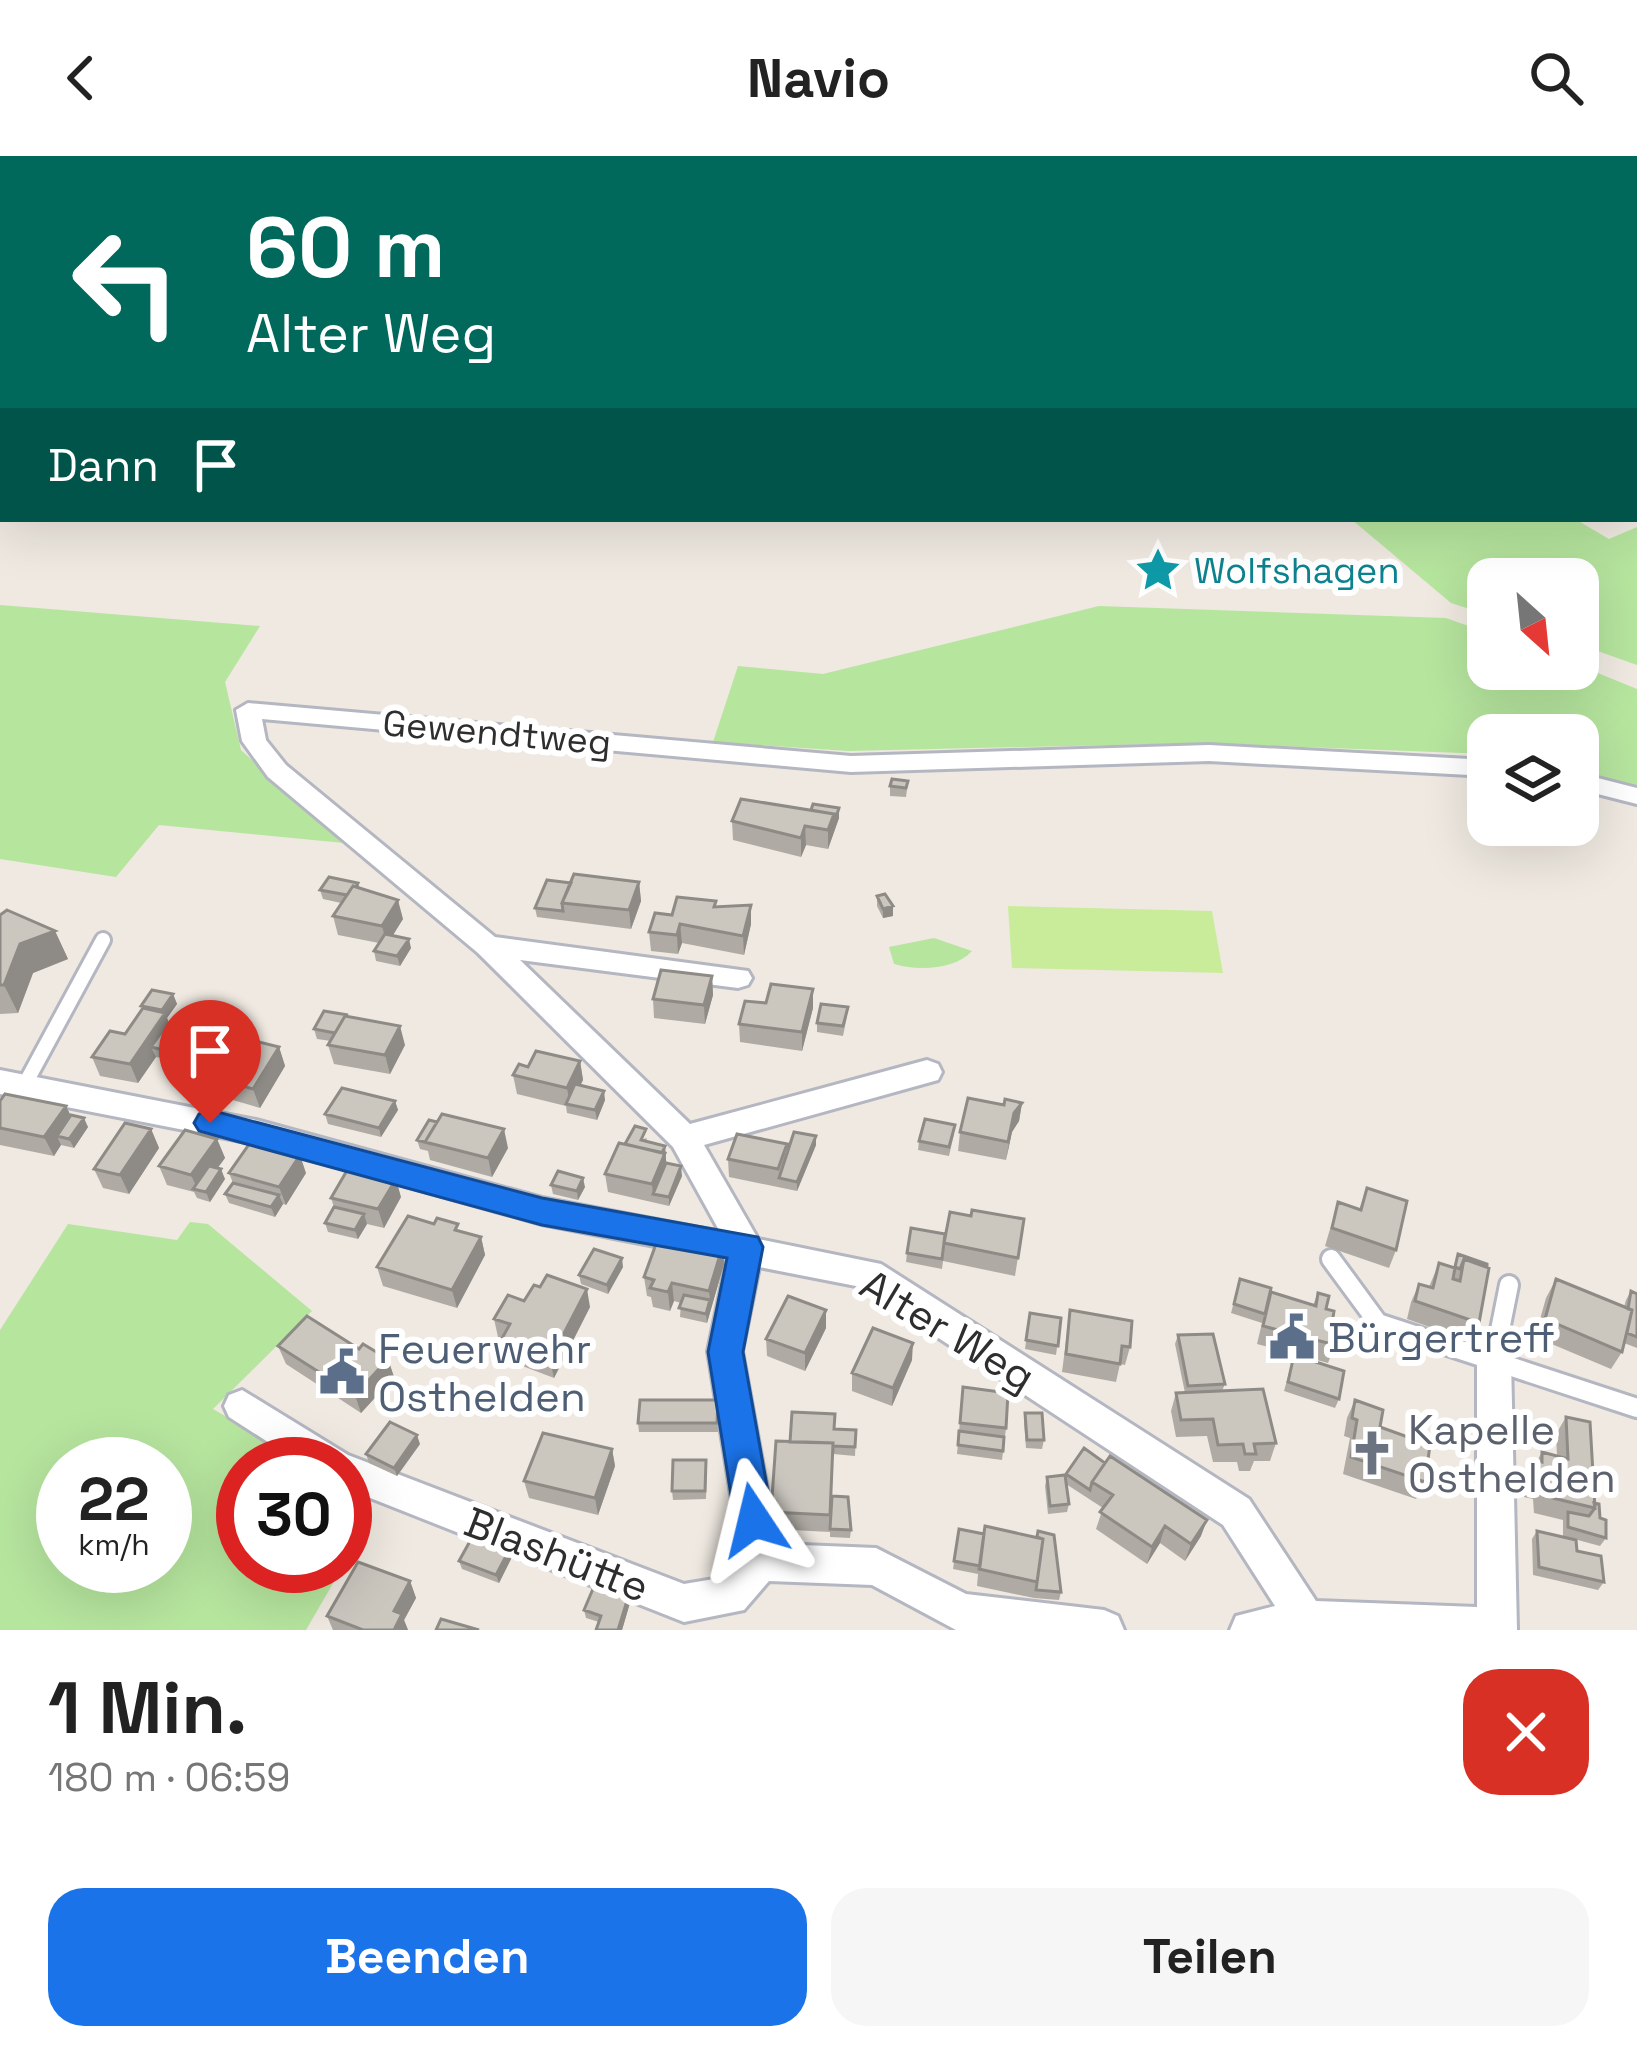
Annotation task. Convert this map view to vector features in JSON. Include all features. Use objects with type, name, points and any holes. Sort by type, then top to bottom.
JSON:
[{"type":"street","name":"Gewendtweg","points":[[746,1247],[684,1138],[488,946],[277,771],[254,742],[248,710],[851,764],[1209,753],[1467,767]]},
{"type":"street","points":[[1599,786],[1637,796]]},
{"type":"street","points":[[488,946],[738,978]]},
{"type":"street","points":[[684,1138],[927,1072]]},
{"type":"street","name":"Alter Weg","points":[[12,1084],[256,1132],[542,1211],[868,1274],[1236,1512],[1310,1625]]},
{"type":"street","points":[[746,1247],[725,1352],[761,1562],[876,1567],[962,1613],[1104,1630]]},
{"type":"street","points":[[1250,1630],[1310,1625],[1497,1629],[1494,1360]]},
{"type":"street","points":[[242,1406],[291,1437]]},
{"type":"street","name":"Blashütte","points":[[372,1482],[684,1603],[730,1596],[761,1562]]},
{"type":"lane","points":[[12,1084],[104,940]]},
{"type":"lane","points":[[1331,1259],[1378,1323],[1637,1408]]},
{"type":"lane","points":[[1494,1360],[1509,1285]]},
{"type":"green space","points":[[1355,522],[1580,522],[1609,539],[1637,527],[1637,665],[1599,651],[1599,558],[1467,558],[1467,608],[1451,603]]},
{"type":"green space","points":[[0,605],[260,626],[225,682],[241,750],[344,843],[159,825],[116,877],[0,859]]},
{"type":"green space","points":[[1099,606],[1446,618],[1467,626],[1467,690],[1599,690],[1599,674],[1637,689],[1637,789],[1599,778],[1599,714],[1467,714],[1467,753],[1198,743],[848,751],[713,742],[738,666],[823,674]]},
{"type":"green space","points":[[1008,906],[1212,911],[1223,973],[1012,968]]},
{"type":"green space","points":[[934,938],[972,951],[936,967],[894,964],[889,947]]},
{"type":"green space","points":[[190,1222],[208,1224],[312,1311],[213,1409],[261,1437],[216,1437],[216,1593],[327,1593],[306,1630],[0,1630],[0,1330],[68,1224],[177,1240]]},
{"type":"building","points":[[892,779],[908,781],[906,788],[890,786]]},
{"type":"building","points":[[741,799],[834,814],[828,830],[805,826],[801,838],[732,821]]},
{"type":"building","points":[[813,804],[839,808],[834,823],[834,814],[811,810]]},
{"type":"building","points":[[574,874],[639,882],[629,910],[562,903]]},
{"type":"building","points":[[329,877],[358,883],[347,895],[320,890]]},
{"type":"building","points":[[547,880],[571,883],[563,911],[535,908]]},
{"type":"building","points":[[353,886],[398,900],[382,926],[333,916]]},
{"type":"building","points":[[885,894],[893,906],[883,909],[877,896]]},
{"type":"building","points":[[677,897],[716,901],[714,907],[751,905],[743,936],[680,924],[677,935],[649,932],[655,913],[672,915]]},
{"type":"building","points":[[7,910],[55,931],[20,944],[0,985],[0,915]]},
{"type":"building","points":[[385,934],[409,939],[397,956],[374,951]]},
{"type":"building","points":[[661,970],[712,976],[704,1005],[653,999]]},
{"type":"building","points":[[771,984],[813,989],[802,1032],[739,1024],[745,1001],[766,1003]]},
{"type":"building","points":[[152,990],[173,994],[162,1010],[141,1006]]},
{"type":"building","points":[[821,1004],[848,1007],[843,1026],[817,1023]]},
{"type":"building","points":[[143,1008],[165,1013],[130,1064],[92,1057],[110,1031],[125,1034]]},
{"type":"building","points":[[324,1011],[348,1015],[335,1033],[314,1029]]},
{"type":"building","points":[[345,1016],[400,1026],[385,1055],[328,1045]]},
{"type":"building","points":[[166,1026],[180,1029],[168,1051],[151,1047]]},
{"type":"building","points":[[239,1037],[279,1047],[253,1089],[194,1072],[212,1046],[231,1051]]},
{"type":"building","points":[[178,1046],[208,1050],[196,1070],[166,1067]]},
{"type":"building","points":[[536,1051],[580,1061],[567,1088],[513,1075],[519,1064],[528,1067]]},
{"type":"building","points":[[575,1084],[604,1091],[595,1110],[566,1104]]},
{"type":"building","points":[[342,1088],[395,1101],[379,1128],[325,1114]]},
{"type":"building","points":[[5,1094],[66,1106],[44,1137],[0,1128],[0,1101]]},
{"type":"building","points":[[968,1098],[1004,1105],[1005,1099],[1022,1103],[1014,1113],[1008,1142],[960,1132]]},
{"type":"building","points":[[442,1114],[504,1129],[488,1158],[425,1142]]},
{"type":"building","points":[[71,1115],[84,1118],[69,1139],[57,1136]]},
{"type":"building","points":[[925,1119],[955,1125],[949,1147],[919,1141]]},
{"type":"building","points":[[429,1120],[437,1122],[425,1142],[432,1144],[417,1140]]},
{"type":"building","points":[[125,1123],[151,1129],[120,1175],[94,1169]]},
{"type":"building","points":[[635,1126],[646,1129],[641,1140],[665,1146],[662,1153],[625,1144]]},
{"type":"building","points":[[185,1130],[217,1139],[191,1175],[159,1166]]},
{"type":"building","points":[[794,1132],[816,1136],[797,1182],[779,1178]]},
{"type":"building","points":[[737,1134],[787,1144],[778,1169],[728,1159]]},
{"type":"building","points":[[250,1143],[300,1155],[279,1187],[229,1173]]},
{"type":"building","points":[[619,1143],[665,1153],[652,1184],[605,1174]]},
{"type":"building","points":[[666,1163],[681,1166],[669,1197],[653,1194]]},
{"type":"building","points":[[209,1166],[221,1169],[206,1192],[193,1189]]},
{"type":"building","points":[[349,1167],[396,1179],[378,1209],[331,1198]]},
{"type":"building","points":[[558,1171],[583,1178],[577,1191],[551,1185]]},
{"type":"building","points":[[233,1183],[279,1195],[271,1207],[225,1194]]},
{"type":"building","points":[[1367,1188],[1407,1201],[1396,1250],[1332,1228],[1338,1202],[1361,1210]]},
{"type":"building","points":[[334,1207],[364,1214],[355,1230],[325,1223]]},
{"type":"building","points":[[972,1210],[1024,1219],[1018,1258],[944,1243],[950,1212],[971,1216]]},
{"type":"building","points":[[408,1216],[434,1224],[437,1218],[458,1224],[455,1230],[481,1237],[452,1290],[377,1267]]},
{"type":"building","points":[[911,1228],[945,1234],[942,1259],[907,1253]]},
{"type":"building","points":[[660,1233],[723,1245],[709,1291],[672,1283],[668,1292],[650,1288],[654,1280],[644,1277]]},
{"type":"building","points":[[594,1249],[622,1258],[607,1285],[579,1275]]},
{"type":"building","points":[[1458,1254],[1487,1267],[1464,1259],[1460,1269],[1455,1267]]},
{"type":"building","points":[[1464,1259],[1489,1268],[1479,1323],[1415,1301],[1419,1284],[1433,1288],[1439,1263],[1455,1268],[1453,1279],[1460,1281]]},
{"type":"building","points":[[547,1275],[587,1289],[550,1360],[500,1342],[510,1324],[494,1319],[508,1295],[524,1301]]},
{"type":"building","points":[[1240,1279],[1271,1288],[1265,1314],[1234,1304]]},
{"type":"building","points":[[1556,1279],[1632,1310],[1622,1352],[1545,1319]]},
{"type":"building","points":[[1631,1291],[1637,1294],[1637,1337],[1627,1333]]},
{"type":"building","points":[[1271,1292],[1316,1306],[1318,1293],[1329,1296],[1326,1309],[1334,1311],[1330,1336],[1337,1339],[1335,1345],[1263,1326]]},
{"type":"building","points":[[684,1295],[710,1300],[706,1314],[679,1308]]},
{"type":"building","points":[[788,1296],[826,1310],[805,1353],[766,1339]]},
{"type":"building","points":[[1070,1310],[1132,1321],[1130,1347],[1122,1346],[1120,1364],[1066,1354]]},
{"type":"building","points":[[1030,1313],[1061,1318],[1058,1346],[1026,1340]]},
{"type":"building","points":[[307,1316],[359,1349],[363,1344],[388,1359],[355,1395],[278,1346]]},
{"type":"building","points":[[873,1328],[913,1343],[893,1388],[852,1373]]},
{"type":"building","points":[[1213,1334],[1225,1384],[1188,1386],[1178,1335]]},
{"type":"building","points":[[1294,1355],[1344,1371],[1339,1399],[1288,1382]]},
{"type":"building","points":[[963,1387],[1008,1393],[1006,1428],[960,1423]]},
{"type":"building","points":[[1263,1389],[1276,1443],[1254,1444],[1256,1454],[1245,1454],[1243,1444],[1218,1445],[1213,1419],[1181,1420],[1176,1393]]},
{"type":"building","points":[[640,1400],[718,1400],[717,1423],[638,1423]]},
{"type":"building","points":[[1355,1400],[1383,1410],[1380,1427],[1430,1445],[1425,1482],[1351,1457]]},
{"type":"building","points":[[792,1412],[835,1414],[834,1429],[856,1430],[855,1447],[790,1442]]},
{"type":"building","points":[[1025,1413],[1042,1413],[1044,1440],[1027,1440]]},
{"type":"building","points":[[1566,1417],[1590,1422],[1595,1508],[1544,1496],[1543,1482],[1534,1480],[1534,1460],[1542,1462],[1542,1452],[1568,1459]]},
{"type":"building","points":[[390,1422],[417,1435],[394,1468],[372,1457],[372,1446]]},
{"type":"building","points":[[959,1431],[1004,1437],[1003,1451],[958,1445]]},
{"type":"building","points":[[543,1433],[612,1449],[595,1498],[524,1481]]},
{"type":"building","points":[[776,1441],[833,1443],[830,1515],[771,1512]]},
{"type":"building","points":[[1084,1448],[1105,1463],[1090,1490],[1066,1474]]},
{"type":"building","points":[[1110,1456],[1207,1520],[1191,1544],[1165,1526],[1152,1547],[1100,1512],[1113,1495],[1092,1482]]},
{"type":"building","points":[[673,1460],[706,1460],[705,1491],[672,1491]]},
{"type":"building","points":[[1065,1475],[1069,1504],[1050,1506],[1047,1477]]},
{"type":"building","points":[[832,1496],[848,1497],[851,1530],[830,1529]]},
{"type":"building","points":[[1594,1503],[1599,1504],[1600,1518],[1606,1520],[1606,1538],[1568,1527],[1568,1512],[1589,1516]]},
{"type":"building","points":[[985,1526],[1043,1539],[1037,1582],[979,1569]]},
{"type":"building","points":[[959,1529],[984,1534],[980,1566],[954,1561]]},
{"type":"building","points":[[1038,1531],[1054,1535],[1061,1592],[1036,1590],[1043,1539],[1037,1537]]},
{"type":"building","points":[[1537,1531],[1576,1540],[1577,1551],[1601,1556],[1604,1582],[1539,1567]]},
{"type":"building","points":[[475,1532],[512,1545],[496,1575],[459,1561]]},
{"type":"building","points":[[372,1567],[410,1581],[394,1611],[402,1614],[394,1630],[363,1630],[327,1616],[340,1593],[372,1593]]},
{"type":"building","points":[[598,1577],[631,1588],[618,1630],[596,1630],[601,1616],[584,1610]]},
{"type":"building","points":[[441,1619],[479,1630],[436,1630]]},
{"type":"place","name":"Wolfshagen","points":[[1158,570]]},
{"type":"place","name":"Bürgertreff","points":[[1292,1337]]},
{"type":"place","name":"Feuerwehr Osthelden","points":[[342,1372]]},
{"type":"place","name":"Kapelle Osthelden","points":[[1372,1453]]},
{"type":"route","points":[[210,1123],[542,1211],[746,1247],[725,1352],[754,1520]]}]
